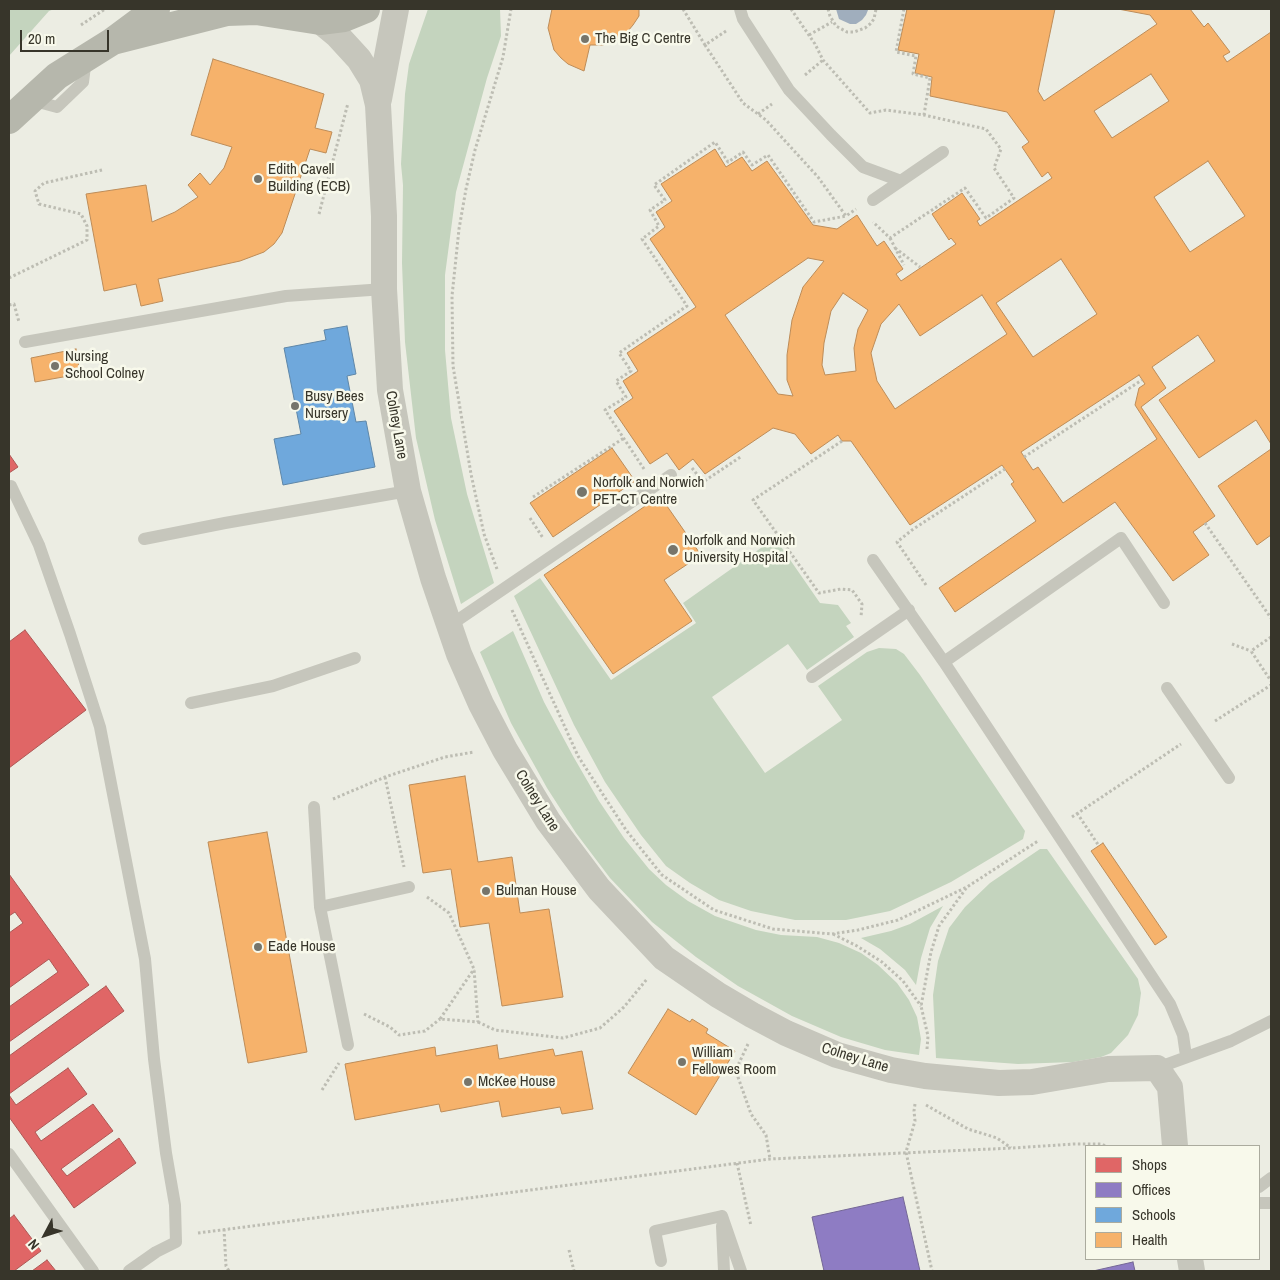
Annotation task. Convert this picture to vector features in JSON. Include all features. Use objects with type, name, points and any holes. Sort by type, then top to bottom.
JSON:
[{"type":"street","points":[[9,120],[57,76],[113,41],[156,9]]},
{"type":"street","points":[[113,41],[227,12],[283,12],[320,21],[344,18],[366,9]]},
{"type":"street","name":"Colney Lane","points":[[378,105],[396,9]]},
{"type":"street","name":"Colney Lane","points":[[320,21],[337,35],[359,59],[372,80],[378,105],[384,216],[384,289],[390,390],[408,491],[433,578],[459,654],[481,704],[505,750],[548,821],[599,889],[664,958],[718,995],[752,1015],[786,1033],[837,1055],[892,1070],[925,1076],[999,1083],[1032,1082],[1108,1069],[1158,1068]]},
{"type":"street","points":[[1158,1068],[1170,1087],[1175,1145]]},
{"type":"lane","points":[[740,9],[743,19],[789,90],[825,129],[863,167],[901,181]]},
{"type":"lane","points":[[873,200],[943,152]]},
{"type":"lane","points":[[24,342],[286,296],[384,289]]},
{"type":"lane","points":[[450,626],[672,474]]},
{"type":"lane","points":[[9,488],[11,486],[39,545],[100,727],[145,959],[154,1059],[166,1153],[175,1205],[176,1242],[156,1252],[129,1271]]},
{"type":"lane","points":[[144,540],[225,523],[408,491]]},
{"type":"lane","points":[[944,662],[1121,538],[1164,603]]},
{"type":"lane","points":[[873,560],[944,662],[1170,1004],[1183,1035],[1186,1056]]},
{"type":"lane","points":[[812,677],[908,610]]},
{"type":"lane","points":[[191,703],[274,686],[355,658]]},
{"type":"lane","points":[[1167,688],[1229,778]]},
{"type":"lane","points":[[314,807],[320,908],[348,1045]]},
{"type":"lane","points":[[320,908],[409,887]]},
{"type":"lane","points":[[1158,1068],[1186,1056],[1231,1041],[1271,1021]]},
{"type":"lane","points":[[9,1154],[93,1271]]},
{"type":"lane","points":[[1260,1187],[1271,1178]]},
{"type":"lane","points":[[661,1261],[655,1231],[722,1216]]},
{"type":"lane","points":[[722,1216],[724,1271]]},
{"type":"lane","points":[[722,1216],[741,1271]]},
{"type":"path","points":[[683,9],[744,102]]},
{"type":"path","points":[[791,9],[823,60]]},
{"type":"path","points":[[828,9],[832,22],[848,32],[860,31],[870,24],[874,19],[876,9]]},
{"type":"path","points":[[904,9],[896,52],[916,56],[913,74],[930,78],[924,115]]},
{"type":"path","points":[[809,35],[832,22]]},
{"type":"path","points":[[705,45],[728,30]]},
{"type":"path","points":[[319,214],[348,103]]},
{"type":"path","points":[[742,456],[702,482],[692,468],[674,479],[663,462],[647,473],[605,410],[626,397],[616,381],[631,371],[619,352],[687,306],[642,240],[659,226],[650,210],[665,200],[654,184],[715,142],[728,162],[743,152],[752,165],[768,155],[814,222],[846,216]]},
{"type":"path","points":[[9,278],[87,240],[87,226],[81,214],[39,204],[35,191],[44,182],[102,170]]},
{"type":"path","points":[[890,238],[904,265]]},
{"type":"path","points":[[895,248],[920,267]]},
{"type":"path","points":[[1024,457],[1142,380]]},
{"type":"path","points":[[533,498],[624,438]]},
{"type":"path","points":[[842,441],[753,500],[819,593],[841,589],[852,590],[862,604],[861,616],[858,621]]},
{"type":"path","points":[[926,585],[897,542],[912,530],[1006,469]]},
{"type":"path","points":[[1205,523],[1271,618]]},
{"type":"path","points":[[1251,651],[1271,637]]},
{"type":"path","points":[[1013,1148],[997,1138],[968,1129],[916,1100],[925,1076],[928,1036],[921,1006],[903,981],[882,962],[857,946],[832,934],[898,920],[967,887],[1271,683],[1251,651],[1232,644]]},
{"type":"path","points":[[314,807],[386,777],[432,761],[475,752]]},
{"type":"path","points":[[1077,814],[1099,846]]},
{"type":"path","points":[[921,1006],[931,952],[940,926],[967,887]]},
{"type":"path","points":[[338,994],[366,1015],[390,1027],[399,1035],[425,1031],[440,1019],[474,969],[478,1022]]},
{"type":"path","points":[[440,1019],[478,1022],[495,1030],[563,1038],[600,1028],[634,996]]},
{"type":"path","points":[[752,1015],[747,1048],[740,1063],[738,1077],[751,1114],[766,1135],[770,1159]]},
{"type":"path","points":[[914,1111],[915,1121],[906,1152],[932,1271]]},
{"type":"path","points":[[176,1242],[200,1232],[770,1159],[1074,1144],[1104,1145]]},
{"type":"path","points":[[737,1163],[752,1235]]},
{"type":"path","points":[[224,1229],[226,1266],[229,1271]]},
{"type":"path","points":[[569,1250],[574,1271]]},
{"type":"green space","points":[[9,9],[54,9],[49,11],[9,56]]},
{"type":"green space","points":[[428,9],[500,9],[501,36],[487,78],[456,192],[445,275],[445,350],[451,418],[467,494],[494,583],[461,604],[435,520],[416,438],[405,342],[402,263],[403,185],[401,164],[405,94],[409,64]]},
{"type":"green space","points":[[775,538],[820,603],[838,605],[851,623],[846,626],[854,637],[807,670],[788,644],[712,697],[765,773],[842,720],[818,686],[867,652],[879,648],[896,649],[904,654],[920,675],[1025,831],[1023,839],[951,882],[890,911],[846,920],[795,920],[751,911],[719,900],[666,866],[641,835],[605,782],[574,725],[514,596],[540,578],[611,680],[696,623],[683,603]]},
{"type":"green space","points":[[513,631],[544,702],[573,756],[599,801],[624,838],[649,869],[666,885],[688,901],[715,916],[756,930],[781,935],[817,937],[839,943],[861,953],[878,965],[897,983],[909,1000],[917,1017],[921,1039],[919,1055],[885,1050],[841,1037],[792,1016],[738,986],[696,957],[652,922],[610,878],[576,833],[547,788],[511,723],[480,652]]},
{"type":"green space","points":[[1040,849],[1047,849],[1138,979],[1141,993],[1138,1015],[1128,1035],[1111,1053],[1101,1057],[1073,1062],[1018,1064],[936,1058],[933,995],[938,961],[949,928],[965,907],[990,883]]},
{"type":"green space","points":[[943,906],[930,928],[921,958],[916,985],[905,970],[880,949],[861,938],[891,931],[910,924]]},
{"type":"water","points":[[836,9],[868,10],[862,20],[856,24],[850,24],[839,19]]},
{"type":"building: Shops","points":[[1271,357],[1271,377],[1263,363]]},
{"type":"building: Shops","points":[[9,454],[18,467],[9,473]]},
{"type":"building: Shops","points":[[25,630],[86,710],[9,768],[9,642]]},
{"type":"building: Shops","points":[[9,874],[89,985],[9,1042],[9,1007],[58,972],[49,959],[9,988],[9,933],[23,923],[15,912],[9,916]]},
{"type":"building: Shops","points":[[106,986],[124,1011],[9,1094],[9,1056]]},
{"type":"building: Shops","points":[[68,1068],[87,1094],[35,1132],[41,1141],[93,1104],[113,1131],[61,1169],[67,1176],[119,1138],[136,1163],[74,1208],[9,1117],[9,1095],[16,1105]]},
{"type":"building: Shops","points":[[14,1215],[41,1251],[14,1271],[9,1271],[9,1219]]},
{"type":"building: Shops","points":[[47,1260],[56,1271],[32,1271]]},
{"type":"building: Offices","points":[[903,1197],[920,1271],[824,1271],[812,1217]]},
{"type":"building: Offices","points":[[1133,1262],[1135,1271],[1093,1271]]},
{"type":"building: Schools","points":[[347,326],[356,374],[347,376],[356,422],[366,421],[375,467],[283,485],[274,439],[301,434],[284,348],[326,340],[324,330]]},
{"type":"building: Health","name":"The Big C Centre","points":[[552,9],[639,9],[639,16],[623,37],[603,45],[590,45],[584,71],[568,64],[554,50],[548,28]]},
{"type":"building: Health","points":[[907,9],[1055,9],[1038,91],[1044,101],[1157,24],[1150,15],[1118,9],[1190,9],[1204,27],[1208,23],[1230,52],[1223,56],[1227,62],[1271,32],[1271,444],[1256,420],[1199,458],[1159,400],[1215,361],[1198,335],[1152,367],[1166,388],[1141,407],[1215,516],[1193,532],[1209,555],[1173,581],[1115,502],[955,612],[939,588],[1036,521],[1011,484],[1014,482],[1002,465],[910,525],[851,441],[842,441],[838,435],[811,454],[795,434],[773,428],[705,474],[693,459],[679,470],[667,453],[650,464],[614,411],[633,398],[623,381],[638,371],[627,353],[696,307],[650,239],[665,227],[656,212],[672,201],[661,184],[715,149],[726,167],[742,157],[752,171],[767,161],[813,225],[837,229],[857,215],[877,246],[884,241],[903,269],[896,274],[901,281],[956,244],[951,238],[949,240],[932,214],[962,193],[980,219],[977,221],[980,226],[1052,178],[1048,172],[1042,177],[1022,147],[1029,142],[1007,112],[930,96],[932,77],[915,73],[919,54],[898,50]],"holes":[[[1151,74],[1169,101],[1112,138],[1094,111]],[[1208,161],[1245,216],[1190,252],[1154,197]],[[808,258],[824,261],[803,287],[792,320],[787,355],[787,380],[793,396],[778,394],[725,315]],[[1061,259],[1097,314],[1033,357],[996,303]],[[843,293],[868,310],[858,329],[854,348],[856,371],[825,375],[822,365],[824,343],[831,311]],[[982,295],[1007,334],[895,409],[877,381],[871,353],[881,324],[899,304],[920,336]],[[1139,375],[1145,384],[1139,388],[1135,405],[1157,439],[1063,503],[1038,467],[1033,470],[1021,452]]]},
{"type":"building: Health","name":"Edith Cavell Building (ECB)","points":[[213,59],[324,94],[315,128],[332,132],[326,153],[310,149],[282,233],[274,244],[264,252],[240,261],[158,279],[163,301],[141,306],[136,284],[104,291],[86,194],[146,185],[152,222],[175,212],[198,197],[188,185],[200,173],[210,185],[224,168],[232,147],[191,135]]},
{"type":"building: Health","name":"Nursing School Colney","points":[[76,349],[80,374],[35,382],[31,358]]},
{"type":"building: Health","name":"Norfolk and Norwich PET-CT Centre","points":[[612,448],[635,481],[553,537],[530,503]]},
{"type":"building: Health","points":[[1271,449],[1271,535],[1257,545],[1218,486]]},
{"type":"building: Health","points":[[660,496],[701,555],[664,580],[692,621],[613,674],[544,575]]},
{"type":"building: Health","name":"Bulman House","points":[[465,776],[478,862],[512,857],[520,913],[549,909],[563,997],[502,1006],[489,923],[460,927],[451,869],[423,873],[409,785]]},
{"type":"building: Health","name":"Eade House","points":[[267,832],[307,1052],[248,1063],[208,842]]},
{"type":"building: Health","points":[[1103,843],[1167,937],[1155,945],[1091,851]]},
{"type":"building: Health","name":"William Fellowes Room","points":[[668,1009],[690,1022],[692,1019],[708,1029],[706,1033],[735,1051],[696,1115],[628,1073]]},
{"type":"building: Health","name":"McKee House","points":[[497,1045],[499,1059],[553,1049],[555,1056],[582,1051],[593,1109],[562,1114],[560,1107],[502,1117],[499,1101],[441,1112],[439,1104],[355,1120],[345,1064],[435,1047],[436,1056]]},
{"type":"place","name":"The Big C Centre","points":[[585,39]]},
{"type":"place","name":"Edith Cavell Building (ECB)","points":[[258,179]]},
{"type":"place","name":"Nursing School Colney","points":[[55,366]]},
{"type":"place","name":"Busy Bees Nursery","points":[[295,406]]},
{"type":"place","name":"Norfolk and Norwich PET-CT Centre","points":[[582,492]]},
{"type":"place","name":"Norfolk and Norwich University Hospital","points":[[673,550]]},
{"type":"place","name":"Bulman House","points":[[486,891]]},
{"type":"place","name":"Eade House","points":[[258,947]]},
{"type":"place","name":"William Fellowes Room","points":[[682,1062]]},
{"type":"place","name":"McKee House","points":[[468,1082]]}]
